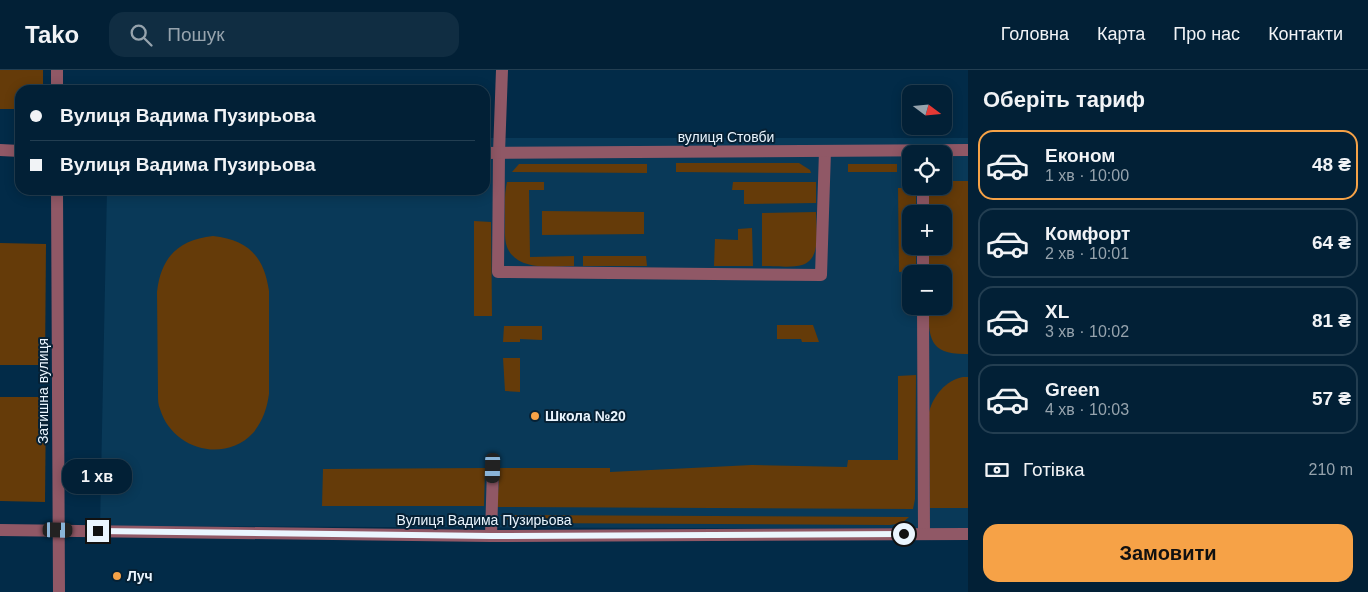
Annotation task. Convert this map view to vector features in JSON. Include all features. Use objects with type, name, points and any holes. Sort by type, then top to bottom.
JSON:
[{"type":"street","points":[[57,70],[57,85]]},
{"type":"street","points":[[502,70],[498,272],[821,275],[825,151]]},
{"type":"street","points":[[0,150],[15,151]]},
{"type":"street","name":"вулиця Стовби","points":[[952,151],[968,150]]},
{"type":"street","name":"вулиця Стовби","points":[[490,153],[902,152]]},
{"type":"street","name":"Затишна вулиця","points":[[57,195],[59,592]]},
{"type":"street","points":[[923,315],[924,534]]},
{"type":"street","points":[[491,536],[493,468]]},
{"type":"street","name":"Вулиця Вадима Пузирьова","points":[[0,530],[491,536],[968,534]]},
{"type":"shaded area","points":[[0,70],[43,70],[43,85],[15,85],[15,109],[0,109]]},
{"type":"shaded area","name":"Школа №20","points":[[490,138],[968,138],[968,529],[100,526],[107,195],[490,195]]},
{"type":"shaded area","points":[[676,163],[799,163],[810,170],[811,173],[676,172]]},
{"type":"shaded area","points":[[519,164],[647,164],[647,173],[512,172]]},
{"type":"shaded area","points":[[848,164],[897,164],[897,172],[848,172]]},
{"type":"shaded area","points":[[952,181],[968,181],[968,354],[945,352],[938,348],[931,336],[928,315],[952,315],[952,265],[928,265],[929,255],[952,255],[952,205],[929,205],[929,195],[952,195]]},
{"type":"shaded area","points":[[507,182],[544,182],[544,190],[529,190],[530,257],[574,256],[574,266],[536,266],[519,261],[512,255],[507,247],[505,237]]},
{"type":"shaded area","points":[[733,182],[816,182],[816,203],[744,204],[744,190],[732,190]]},
{"type":"shaded area","points":[[898,188],[902,188],[902,195],[916,195],[916,205],[902,205],[902,255],[916,255],[916,265],[902,265],[902,272],[899,272]]},
{"type":"shaded area","points":[[542,211],[644,212],[644,234],[542,235]]},
{"type":"shaded area","points":[[816,212],[817,235],[815,250],[813,257],[808,262],[793,266],[762,266],[762,213]]},
{"type":"shaded area","points":[[474,221],[491,222],[492,316],[474,316]]},
{"type":"shaded area","points":[[752,228],[753,266],[714,266],[715,239],[738,240],[738,229]]},
{"type":"shaded area","points":[[213,236],[236,241],[252,252],[263,268],[269,291],[269,394],[264,414],[253,433],[241,443],[228,448],[214,450],[200,448],[176,434],[166,423],[159,407],[157,292],[163,269],[173,252],[190,242]]},
{"type":"shaded area","points":[[0,243],[46,244],[45,365],[0,365]]},
{"type":"shaded area","points":[[583,256],[646,256],[647,266],[583,266]]},
{"type":"shaded area","points":[[777,325],[813,325],[819,342],[802,342],[801,339],[777,339]]},
{"type":"shaded area","points":[[504,326],[542,326],[542,340],[520,339],[520,342],[503,342]]},
{"type":"shaded area","points":[[503,358],[520,358],[520,392],[505,391]]},
{"type":"shaded area","points":[[916,375],[915,499],[913,509],[497,507],[500,468],[610,468],[610,472],[752,465],[847,467],[848,460],[898,460],[898,376]]},
{"type":"shaded area","points":[[968,377],[968,508],[930,508],[929,412],[941,390],[951,381]]},
{"type":"shaded area","points":[[0,397],[46,397],[45,502],[0,501]]},
{"type":"shaded area","points":[[485,468],[484,506],[322,506],[323,469]]},
{"type":"shaded area","points":[[500,515],[909,517],[902,523],[890,525],[518,523]]},
{"type":"place","name":"Школа №20","points":[[535,416]]},
{"type":"place","name":"Луч","points":[[117,576]]},
{"type":"route","points":[[98,531],[491,536],[904,534]]}]
